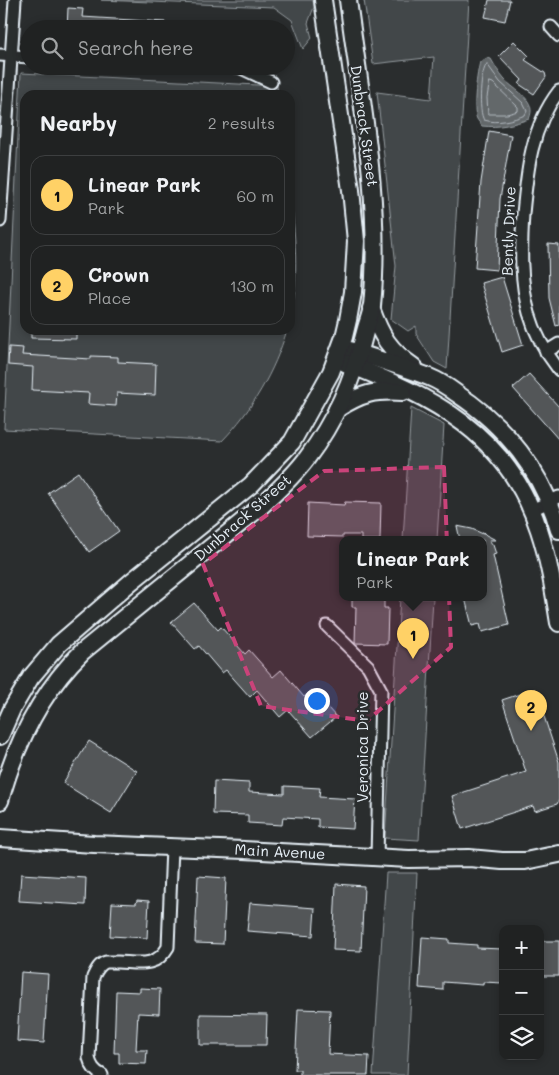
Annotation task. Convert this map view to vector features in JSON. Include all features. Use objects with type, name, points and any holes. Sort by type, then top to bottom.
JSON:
[{"type":"main road","name":"Dunbrack Street","points":[[0,736],[12,709],[31,677],[59,644],[132,581],[250,485],[292,442],[339,353],[353,292],[356,241],[351,190],[323,0]]},
{"type":"main road","name":"Dunbrack Street","points":[[0,801],[21,739],[36,710],[66,667],[259,508],[285,484],[307,458],[338,409],[357,360],[371,308],[375,241],[373,185],[348,0]]},
{"type":"main road","points":[[371,308],[381,334],[393,351],[431,378],[474,404],[512,440],[554,500],[559,530]]},
{"type":"main road","points":[[339,353],[357,360],[431,378]]},
{"type":"main road","points":[[357,360],[458,418],[492,449],[518,484],[532,510],[546,551],[559,623]]},
{"type":"main road","points":[[338,409],[354,398],[367,393],[381,390],[415,392]]},
{"type":"main road","name":"Main Avenue","points":[[0,838],[409,860],[470,858],[518,861],[559,854]]},
{"type":"street","points":[[0,221],[15,0]]},
{"type":"street","points":[[0,55],[20,56]]},
{"type":"street","points":[[256,75],[271,82]]},
{"type":"street","name":"Bently Drive","points":[[559,91],[544,116],[531,153],[526,180],[522,235],[522,274],[532,323],[546,352],[559,370]]},
{"type":"street","points":[[546,352],[559,344]]},
{"type":"street","points":[[532,510],[554,500]]},
{"type":"street","name":"Veronica Drive","points":[[327,626],[368,666],[381,690],[377,857]]},
{"type":"street","points":[[102,1075],[96,1072],[91,1065],[90,1058],[93,977],[98,968],[105,962],[152,963],[160,958],[168,947],[172,847]]},
{"type":"highlighted area","points":[[444,467],[451,647],[367,721],[261,706],[203,564],[324,471]]},
{"type":"shaded area","points":[[101,0],[313,0],[314,7],[308,23],[312,38],[303,49],[295,28],[295,20],[292,20],[274,7]]},
{"type":"shaded area","points":[[364,0],[469,0],[447,369],[434,362],[416,334],[416,326],[408,331],[391,319],[396,266],[377,92],[431,99],[434,57],[373,64]]},
{"type":"shaded area","points":[[21,75],[60,75],[277,86],[277,90],[20,90]]},
{"type":"shaded area","points":[[20,94],[20,335],[285,335],[276,361],[253,403],[222,441],[4,429]]},
{"type":"shaded area","points":[[295,239],[296,271],[295,286]]},
{"type":"shaded area","points":[[411,408],[444,425],[437,536],[403,536]]},
{"type":"shaded area","points":[[400,601],[433,601],[419,840],[385,838]]},
{"type":"shaded area","points":[[386,873],[417,873],[407,1075],[373,1075]]},
{"type":"water","points":[[487,58],[491,59],[504,79],[528,101],[531,112],[529,119],[500,126],[482,126],[478,121],[475,107],[478,74],[480,62]]},
{"type":"building","points":[[489,0],[510,0],[505,21],[485,17]]},
{"type":"building","points":[[68,8],[83,9],[82,17],[132,20],[67,20]]},
{"type":"building","points":[[514,41],[529,56],[525,60],[545,73],[546,77],[534,94],[519,84],[522,80],[499,56]]},
{"type":"building","points":[[489,131],[511,135],[500,199],[497,270],[475,268],[481,182]]},
{"type":"building","points":[[548,244],[559,245],[559,325],[556,326],[549,298]]},
{"type":"building","points":[[502,277],[523,345],[502,352],[481,283]]},
{"type":"building","points":[[31,335],[76,335],[76,339],[31,338]]},
{"type":"building","points":[[9,347],[23,348],[22,355],[91,359],[91,356],[118,357],[118,362],[156,364],[155,395],[117,393],[116,406],[88,404],[89,393],[32,390],[33,367],[8,365]]},
{"type":"building","points":[[529,374],[559,407],[559,440],[513,388]]},
{"type":"building","points":[[78,472],[119,531],[89,552],[48,493]]},
{"type":"building","points":[[345,502],[381,503],[380,536],[307,536],[308,503],[344,505]]},
{"type":"building","points":[[457,526],[472,529],[483,534],[483,532],[496,540],[489,540],[496,554],[493,555],[509,625],[482,632],[480,624],[472,626],[466,601],[487,601],[487,536],[459,536]]},
{"type":"building","points":[[352,601],[384,601],[384,608],[388,608],[387,644],[355,643],[356,607],[352,607]]},
{"type":"building","points":[[194,603],[218,630],[221,627],[245,654],[249,650],[273,677],[281,670],[304,697],[312,690],[336,717],[312,737],[288,710],[280,717],[257,690],[250,697],[226,670],[222,673],[199,646],[195,649],[171,622]]},
{"type":"building","points":[[535,689],[559,762],[559,800],[557,804],[535,811],[533,806],[462,829],[452,796],[526,772],[502,700]]},
{"type":"building","points":[[89,741],[137,771],[111,813],[63,783]]},
{"type":"building","points":[[214,781],[249,783],[249,792],[284,794],[284,786],[320,788],[319,797],[355,799],[353,829],[318,827],[318,819],[283,817],[282,825],[248,823],[248,815],[213,814]]},
{"type":"building","points":[[21,874],[86,878],[85,905],[19,901]]},
{"type":"building","points":[[198,876],[226,878],[223,944],[195,943]]},
{"type":"building","points":[[336,884],[364,886],[361,951],[333,950]]},
{"type":"building","points":[[137,900],[149,901],[147,938],[110,936],[112,903],[136,904]]},
{"type":"building","points":[[250,903],[315,908],[313,936],[247,931]]},
{"type":"building","points":[[422,937],[449,939],[449,943],[477,945],[477,948],[499,949],[499,983],[483,982],[483,985],[443,982],[443,990],[419,988]]},
{"type":"building","points":[[544,941],[559,941],[559,976],[544,976]]},
{"type":"building","points":[[21,972],[48,974],[44,1043],[17,1041]]},
{"type":"building","points":[[140,988],[160,989],[159,1014],[138,1013],[136,1050],[147,1050],[146,1064],[119,1063],[119,1053],[114,1053],[116,991],[140,992]]},
{"type":"building","points":[[298,1009],[330,1010],[328,1054],[369,1056],[368,1075],[300,1075],[300,1070],[295,1070]]},
{"type":"building","points":[[200,1014],[267,1015],[266,1045],[200,1045]]},
{"type":"place","name":"Linear Park","points":[[413,659]]},
{"type":"place","name":"Crown","points":[[531,731]]}]
